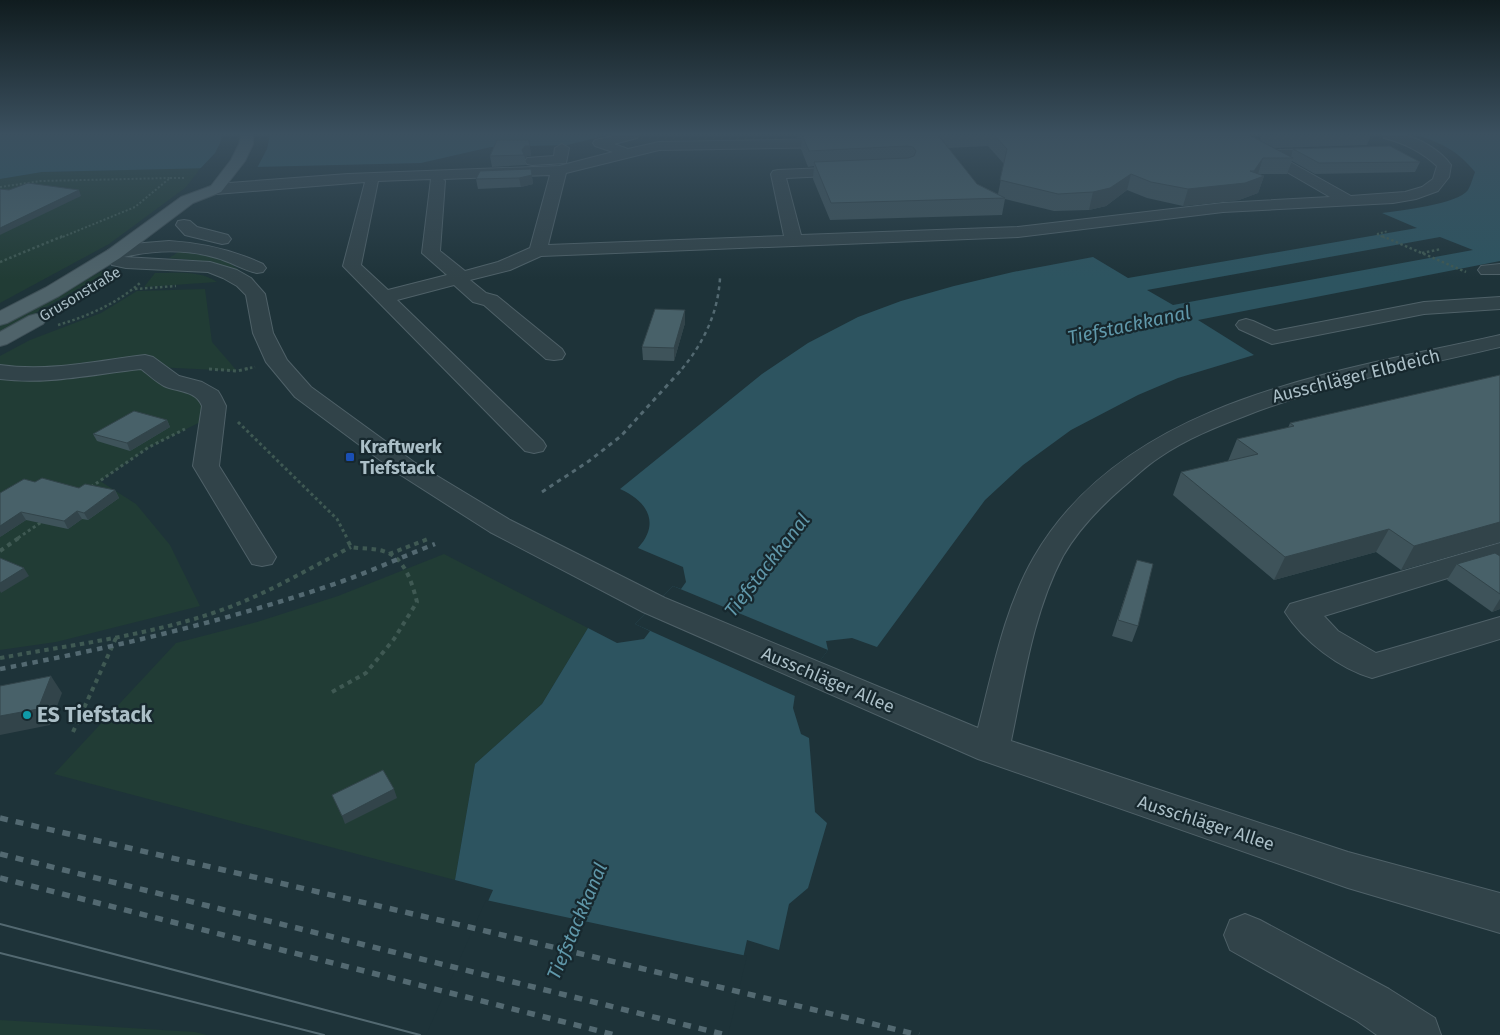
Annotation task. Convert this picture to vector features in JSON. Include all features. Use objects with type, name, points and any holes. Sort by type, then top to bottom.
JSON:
[{"type":"main road","name":"Grusonstraße","points":[[0,340],[66,303],[158,246],[215,198],[220,184]]},
{"type":"main road","name":"Grusonstraße","points":[[0,319],[52,292],[114,254],[187,200],[220,184]]},
{"type":"street","points":[[220,184],[235,183]]},
{"type":"street","points":[[372,183],[352,266],[534,446]]},
{"type":"street","points":[[431,183],[431,253],[461,277],[461,282],[480,298],[490,300],[554,354]]},
{"type":"street","points":[[538,250],[556,183]]},
{"type":"street","points":[[780,183],[794,241]]},
{"type":"street","points":[[1318,183],[1349,201]]},
{"type":"street","points":[[385,297],[504,266],[538,250],[1065,229],[1254,204],[1349,201],[1415,195],[1438,183]]},
{"type":"street","points":[[184,225],[192,231],[242,246],[252,253],[257,268]]},
{"type":"street","points":[[255,294],[244,282],[218,270],[192,266],[131,264],[118,261],[114,254],[158,246],[180,246],[205,250],[237,259],[257,268]]},
{"type":"street","name":"Ausschläger Allee","points":[[257,268],[258,280],[255,294],[263,333],[276,362],[303,392],[406,467],[500,526],[654,605],[991,749],[1348,870],[1500,913]]},
{"type":"street","points":[[1246,325],[1272,338],[1424,308],[1500,303]]},
{"type":"street","name":"Ausschläger Elbdeich","points":[[991,749],[1017,640],[1030,595],[1048,557],[1080,513],[1143,457],[1190,430],[1264,399],[1320,382],[1500,341]]},
{"type":"street","points":[[0,372],[13,375],[57,376],[145,362],[171,381],[194,387],[210,396],[213,411],[206,466],[262,556]]},
{"type":"street","points":[[1500,552],[1301,612],[1326,639],[1372,666],[1500,628]]},
{"type":"street","points":[[1245,935],[1373,1006],[1418,1035]]},
{"type":"path","points":[[0,187],[25,183]]},
{"type":"path","points":[[0,262],[135,207],[164,183]]},
{"type":"path","points":[[1388,232],[1377,234],[1465,272]]},
{"type":"path","points":[[1422,253],[1442,249]]},
{"type":"path","points":[[58,325],[89,315],[111,304],[134,289],[158,264]]},
{"type":"path","points":[[209,369],[238,371],[276,362]]},
{"type":"path","points":[[84,492],[150,447],[213,411],[225,408],[337,519],[351,548]]},
{"type":"path","points":[[0,551],[46,519]]},
{"type":"path","points":[[0,658],[116,638],[213,613],[278,585],[351,548],[389,554],[428,539]]},
{"type":"path","points":[[332,692],[366,673],[394,639],[416,602],[410,577],[389,554]]},
{"type":"path","points":[[73,732],[116,638]]},
{"type":"green space","points":[[0,183],[189,183],[109,244],[0,303]]},
{"type":"green space","points":[[183,249],[224,260],[244,275],[229,267],[169,258]]},
{"type":"green space","points":[[102,271],[108,272],[0,333],[0,325]]},
{"type":"green space","points":[[155,273],[196,274],[211,278],[217,282],[144,287]]},
{"type":"green space","points":[[205,289],[212,342],[237,371],[155,367],[194,387],[213,416],[149,447],[100,481],[136,504],[170,545],[200,606],[56,642],[0,650],[0,356],[30,340],[101,313],[137,291]]},
{"type":"green space","points":[[444,554],[588,628],[542,704],[475,764],[455,880],[54,774],[176,643],[257,622],[338,596]]},
{"type":"green space","points":[[0,1020],[195,1032],[207,1035],[0,1035]]},
{"type":"water","name":"Tiefstackkanal","points":[[1471,183],[1500,183],[1500,261],[1198,320],[1254,355],[1178,378],[1138,395],[1071,430],[1023,465],[985,500],[877,647],[852,638],[826,641],[828,650],[795,695],[793,708],[801,734],[809,738],[815,812],[827,823],[808,888],[789,904],[779,950],[747,940],[726,1035],[429,1035],[493,890],[455,880],[475,764],[542,704],[588,628],[617,643],[644,639],[650,631],[635,624],[673,586],[681,589],[686,582],[683,567],[638,548],[649,530],[648,514],[644,506],[620,489],[762,374],[808,343],[858,317],[901,301],[1013,272],[1093,257],[1128,278],[1417,228],[1382,213],[1441,203],[1462,195],[1468,190]],"holes":[[[1440,237],[1473,250],[1173,305],[1147,290]]]},
{"type":"pier","points":[[673,586],[828,650],[795,696],[635,624]]},
{"type":"pier","points":[[486,900],[747,956],[728,1035],[426,1035]]},
{"type":"building","points":[[30,183],[79,190],[0,228],[0,189],[9,190]]},
{"type":"building","points":[[823,183],[976,183],[1005,198],[831,203]]},
{"type":"building","points":[[1014,183],[1117,183],[1110,188],[1093,192],[1058,194]]},
{"type":"building","points":[[1158,183],[1242,183],[1188,189]]},
{"type":"building","points":[[655,309],[685,310],[674,348],[642,347]]},
{"type":"building","points":[[1500,375],[1500,522],[1414,546],[1389,529],[1285,557],[1181,472],[1258,454],[1237,439],[1294,426],[1290,423]]},
{"type":"building","points":[[134,411],[167,420],[127,443],[93,434]]},
{"type":"building","points":[[42,478],[79,488],[85,484],[115,490],[84,513],[77,511],[64,521],[21,512],[0,526],[0,493],[24,479],[35,482]]},
{"type":"building","points":[[1495,553],[1500,556],[1500,594],[1457,564]]},
{"type":"building","points":[[0,558],[24,568],[0,583]]},
{"type":"building","points":[[1137,560],[1153,564],[1138,626],[1118,620]]},
{"type":"building","points":[[51,676],[38,709],[0,716],[0,686]]},
{"type":"building","points":[[383,770],[394,789],[342,816],[332,795]]},
{"type":"tram line","points":[[0,924],[420,1035]]},
{"type":"tram line","points":[[0,953],[324,1035]]},
{"type":"railway","points":[[682,369],[703,338],[713,315],[720,278]]},
{"type":"railway","points":[[542,492],[589,461],[621,436],[683,368]]},
{"type":"railway","points":[[0,669],[130,642],[258,608],[343,581],[435,544]]},
{"type":"railway","points":[[0,818],[469,927],[919,1035]]},
{"type":"railway","points":[[0,854],[726,1035]]},
{"type":"railway","points":[[0,878],[615,1035]]},
{"type":"place","name":"Kraftwerk Tiefstack","points":[[350,457]]},
{"type":"place","name":"ES Tiefstack","points":[[27,715]]}]
